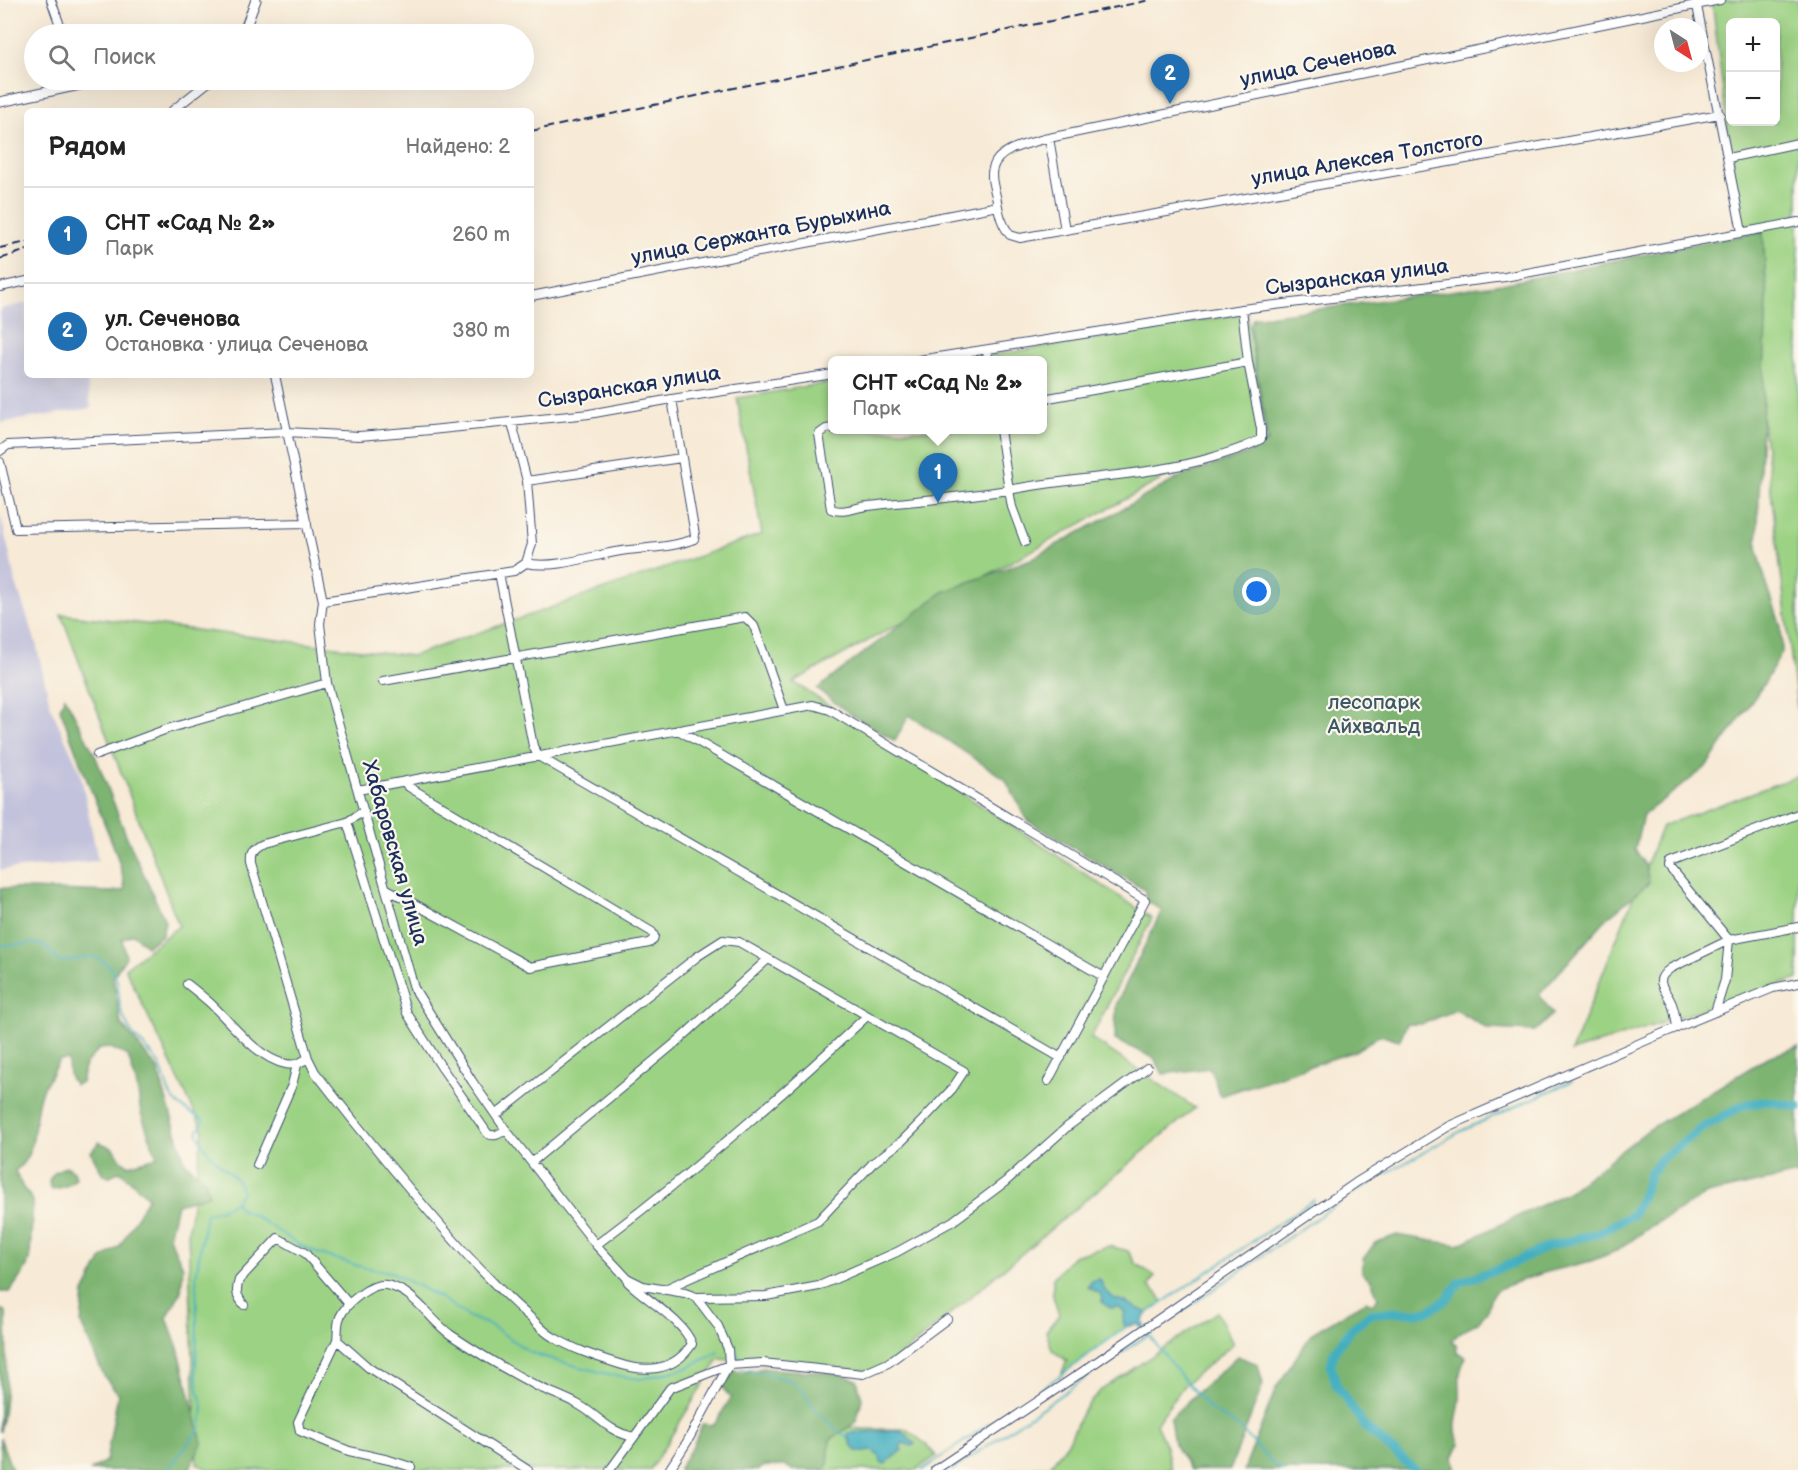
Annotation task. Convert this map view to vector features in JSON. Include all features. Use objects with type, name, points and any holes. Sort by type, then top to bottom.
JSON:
[{"type":"street","points":[[51,0],[59,24]]},
{"type":"street","points":[[247,24],[256,0]]},
{"type":"street","name":"улица Сеченова","points":[[1020,238],[1010,235],[1001,223],[993,167],[999,157],[1017,146],[1697,2],[1720,0]]},
{"type":"street","points":[[1697,2],[1742,232]]},
{"type":"street","points":[[0,102],[45,90]]},
{"type":"street","points":[[176,108],[198,90]]},
{"type":"street","name":"улица Алексея Толстого","points":[[1020,238],[1720,114]]},
{"type":"street","points":[[1049,138],[1065,230]]},
{"type":"street","points":[[1728,158],[1798,143]]},
{"type":"street","name":"улица Сержанта Бурыхина","points":[[534,295],[998,206]]},
{"type":"street","name":"Сызранская улица","points":[[946,356],[1242,309],[1505,277],[1798,223]]},
{"type":"street","points":[[0,286],[24,282]]},
{"type":"street","points":[[828,429],[819,434],[829,504],[835,511],[864,506],[955,498],[1042,483],[1158,470],[1194,463],[1246,448],[1261,439],[1261,429],[1248,362],[1242,309]]},
{"type":"street","points":[[987,350],[988,356]]},
{"type":"street","points":[[1047,398],[1248,362]]},
{"type":"street","name":"Сызранская улица","points":[[0,451],[8,446],[287,432],[359,435],[512,423],[589,414],[828,375]]},
{"type":"street","name":"Хабаровская улица","points":[[276,378],[323,601],[320,624],[327,683],[414,988],[472,1081],[506,1130],[596,1245],[627,1278],[635,1290],[679,1325],[690,1337],[692,1344],[686,1354],[669,1365],[648,1370],[628,1367],[580,1352],[550,1336],[502,1294],[420,1201],[315,1072],[308,1058]]},
{"type":"street","points":[[526,562],[536,565],[577,560],[616,552],[680,544],[694,539],[672,399]]},
{"type":"street","points":[[323,601],[514,571],[526,562],[532,544],[527,481],[512,423]]},
{"type":"street","points":[[1001,434],[1012,507],[1025,542]]},
{"type":"street","points":[[527,481],[681,458]]},
{"type":"street","points":[[0,462],[16,529],[307,524]]},
{"type":"street","points":[[499,573],[533,746],[538,756],[1060,1058]]},
{"type":"street","points":[[383,681],[745,617],[754,626],[784,710]]},
{"type":"street","points":[[97,754],[167,729],[327,683]]},
{"type":"street","points":[[358,790],[813,705],[830,710],[1145,900],[1048,1081]]},
{"type":"street","points":[[678,730],[1104,977]]},
{"type":"street","points":[[387,889],[530,967],[649,943],[654,936],[642,926],[404,782]]},
{"type":"street","points":[[187,984],[209,1002],[241,1036],[263,1053],[284,1064],[297,1065],[308,1058],[250,855],[254,848],[263,844],[347,822],[364,811]]},
{"type":"street","points":[[1715,1012],[1725,980],[1729,940],[1670,868],[1671,863],[1798,814]]},
{"type":"street","points":[[347,822],[407,1013],[488,1134],[492,1136],[506,1130]]},
{"type":"street","points":[[1677,1028],[1674,1007],[1662,987],[1661,979],[1665,972],[1729,940],[1798,927]]},
{"type":"street","points":[[496,1115],[698,956],[723,940],[739,942],[964,1071],[952,1089],[902,1141],[873,1164],[818,1221],[663,1290]]},
{"type":"street","points":[[532,1162],[680,1039],[768,959]]},
{"type":"street","points":[[935,1470],[1082,1372],[1357,1182],[1449,1126],[1773,988],[1798,983]]},
{"type":"street","points":[[596,1245],[737,1133],[867,1016]]},
{"type":"street","points":[[257,1166],[292,1085],[297,1065]]},
{"type":"street","points":[[627,1278],[643,1286],[696,1297],[766,1296],[819,1286],[897,1252],[953,1221],[1005,1182],[1067,1127],[1147,1068]]},
{"type":"street","points":[[244,1305],[237,1296],[236,1289],[239,1281],[278,1238],[306,1252],[349,1304]]},
{"type":"street","points":[[411,1467],[348,1451],[300,1431],[298,1427],[298,1422],[337,1340],[339,1318],[349,1304],[373,1287],[383,1285],[397,1287],[420,1305],[448,1333],[538,1387],[562,1395],[582,1406],[618,1434],[633,1437]]},
{"type":"street","points":[[669,1470],[729,1365],[728,1349],[718,1326],[696,1297]]},
{"type":"street","points":[[610,1470],[669,1388],[729,1365],[763,1363],[863,1374],[888,1364],[947,1319]]},
{"type":"street","points":[[337,1340],[369,1368],[528,1470]]},
{"type":"shaded area","points":[[24,304],[24,378],[86,378],[91,408],[0,423],[0,309]]},
{"type":"shaded area","points":[[0,512],[16,584],[36,643],[51,708],[80,771],[98,861],[0,870]]},
{"type":"green space","points":[[1712,0],[1798,0],[1798,715],[1727,126],[1780,126],[1780,18],[1726,18],[1726,116]]},
{"type":"green space","name":"лесопарк Айхвальд","points":[[1763,232],[1767,299],[1757,547],[1781,627],[1782,652],[1764,684],[1705,768],[1643,815],[1635,849],[1646,867],[1649,883],[1607,918],[1539,995],[1553,1014],[1535,1031],[1488,1029],[1456,1010],[1422,1024],[1407,1024],[1399,1041],[1380,1035],[1355,1051],[1220,1096],[1210,1068],[1163,1074],[1154,1058],[1115,1040],[1116,1005],[1162,910],[1145,900],[1145,890],[1028,821],[1005,779],[909,715],[895,741],[850,714],[817,689],[943,592],[1031,559],[1182,476],[1249,453],[1268,442],[1250,327],[1253,318],[1502,284]]},
{"type":"green space","points":[[1247,313],[1266,442],[1175,472],[793,682],[1152,918],[1091,1038],[1195,1108],[881,1372],[719,1359],[650,1470],[210,1470],[197,1464],[188,1232],[203,1130],[125,968],[179,926],[61,614],[412,656],[762,534],[737,398],[828,383],[828,434],[1047,434],[1047,356],[988,356]]},
{"type":"green space","points":[[65,697],[95,755],[126,835],[165,921],[162,935],[147,946],[133,934],[122,939],[126,957],[113,977],[121,1024],[157,1068],[185,1162],[205,1180],[209,1195],[177,1204],[169,1237],[183,1267],[181,1291],[167,1318],[178,1348],[202,1443],[189,1470],[91,1470],[106,1461],[118,1394],[104,1376],[81,1324],[84,1293],[101,1260],[120,1246],[148,1197],[120,1171],[108,1177],[102,1173],[91,1152],[99,1142],[113,1148],[120,1159],[128,1165],[157,1157],[141,1113],[137,1086],[128,1056],[111,1048],[99,1049],[85,1064],[81,1082],[75,1085],[69,1076],[68,1060],[59,1060],[45,1085],[38,1103],[32,1145],[23,1163],[15,1171],[23,1188],[33,1200],[30,1256],[27,1267],[10,1292],[0,1292],[0,888],[111,892],[125,890],[114,846],[60,708]]},
{"type":"green space","points":[[1798,776],[1798,979],[1571,1052],[1662,826]]},
{"type":"green space","points":[[1798,1047],[1798,1174],[1707,1194],[1653,1225],[1618,1250],[1591,1261],[1543,1273],[1498,1289],[1490,1299],[1487,1312],[1478,1322],[1459,1333],[1451,1342],[1456,1345],[1457,1352],[1466,1357],[1460,1374],[1456,1431],[1460,1444],[1453,1457],[1456,1470],[1244,1470],[1276,1388],[1312,1333],[1366,1301],[1372,1304],[1378,1298],[1371,1280],[1362,1273],[1363,1259],[1375,1243],[1397,1235],[1458,1245],[1568,1192],[1648,1130],[1768,1057]]},
{"type":"green space","points":[[66,1166],[74,1171],[76,1178],[64,1187],[50,1189],[49,1180],[55,1172]]},
{"type":"green space","points":[[1109,1246],[1128,1251],[1136,1264],[1155,1276],[1149,1286],[1163,1302],[1148,1313],[1143,1320],[1144,1329],[1136,1324],[1126,1327],[1061,1375],[1067,1361],[1052,1350],[1046,1331],[1059,1315],[1053,1296],[1053,1278],[1073,1256]]},
{"type":"green space","points":[[0,1309],[6,1312],[7,1357],[0,1432]]},
{"type":"green space","points":[[1217,1312],[1233,1344],[1184,1385],[1156,1424],[1166,1447],[1171,1470],[1010,1470],[1050,1466],[1069,1441],[1083,1411],[1100,1391]]},
{"type":"green space","points":[[1237,1356],[1258,1364],[1263,1384],[1230,1470],[1190,1470],[1174,1444],[1170,1419]]},
{"type":"green space","points":[[763,1368],[823,1372],[857,1380],[862,1399],[856,1422],[830,1440],[828,1464],[823,1470],[793,1470],[786,1466],[765,1466],[758,1470],[678,1470],[694,1444],[702,1424],[714,1425],[731,1398],[722,1387],[731,1369],[742,1373]]},
{"type":"green space","points":[[837,1424],[860,1429],[906,1429],[926,1444],[936,1456],[916,1470],[810,1470]]},
{"type":"green space","points":[[0,1438],[12,1470],[0,1470]]},
{"type":"water","points":[[1100,1279],[1104,1289],[1115,1299],[1148,1313],[1143,1320],[1144,1330],[1136,1324],[1125,1327],[1123,1320],[1125,1313],[1119,1307],[1110,1308],[1102,1302],[1101,1294],[1088,1287],[1092,1281]]},
{"type":"water","points":[[897,1430],[904,1432],[915,1444],[912,1446],[903,1443],[900,1447],[902,1450],[885,1464],[881,1463],[880,1457],[871,1450],[859,1452],[853,1448],[848,1437],[849,1433]]},
{"type":"waterway","points":[[0,946],[34,943],[46,947],[59,961],[94,957],[113,971],[118,985],[120,1008],[131,1032],[158,1063],[170,1095],[182,1107],[202,1119],[203,1122],[197,1132],[201,1141],[212,1156],[236,1179],[242,1192],[227,1207],[206,1213],[196,1276],[196,1371],[203,1407],[201,1427],[167,1470]]},
{"type":"waterway","points":[[952,1470],[1356,1191],[1461,1131],[1572,1081]]},
{"type":"waterway","points":[[1415,1470],[1365,1427],[1336,1384],[1331,1366],[1333,1354],[1349,1331],[1370,1314],[1419,1313],[1430,1310],[1447,1299],[1460,1282],[1509,1265],[1549,1246],[1596,1234],[1632,1215],[1641,1199],[1650,1173],[1661,1159],[1702,1128],[1744,1105],[1767,1101],[1798,1107]]},
{"type":"waterway","points":[[1147,1313],[1314,1200]]},
{"type":"waterway","points":[[235,1202],[240,1209],[252,1214],[299,1245],[362,1267],[391,1272],[441,1298],[469,1317],[492,1326],[529,1352],[561,1362],[608,1374],[640,1379],[687,1368],[719,1352]]},
{"type":"waterway","points":[[922,1470],[1061,1375],[1126,1327]]},
{"type":"waterway","points":[[1148,1334],[1211,1410],[1240,1428],[1269,1460],[1282,1470]]},
{"type":"waterway","points":[[732,1347],[740,1360]]},
{"type":"waterway","points":[[741,1370],[790,1380],[804,1392],[812,1406],[838,1431],[848,1437]]},
{"type":"railway","points":[[534,130],[1150,0]]},
{"type":"railway","points":[[0,248],[24,243]]},
{"type":"railway","points":[[0,259],[24,251]]},
{"type":"place","name":"ул. Сеченова","points":[[1170,104]]},
{"type":"place","name":"СНТ «Сад № 2»","points":[[938,503]]}]
